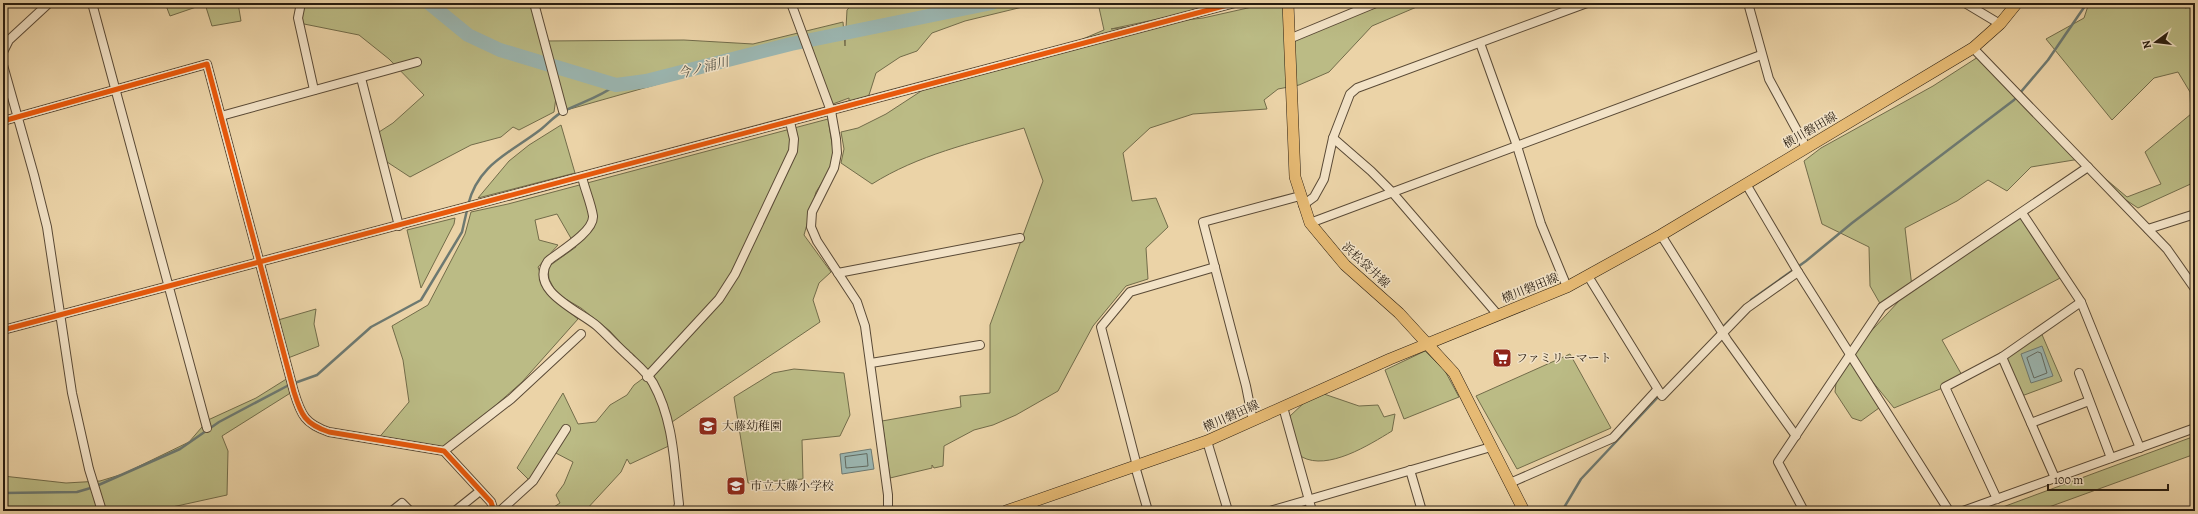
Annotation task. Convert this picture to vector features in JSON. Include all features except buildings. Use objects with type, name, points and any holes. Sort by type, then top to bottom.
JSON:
[{"type":"main road","name":"浜松袋井線","points":[[1288,3],[1295,177],[1301,201],[1310,223],[1345,265],[1400,313],[1454,373],[1524,511]]},
{"type":"main road","name":"横川磐田線","points":[[1006,511],[1207,441],[1428,343],[1567,287],[1661,235],[1973,48],[2000,24],[2017,3]]},
{"type":"street","points":[[3,52],[9,40],[49,3]]},
{"type":"street","points":[[92,3],[207,428]]},
{"type":"street","points":[[301,3],[298,18],[314,90]]},
{"type":"street","points":[[534,3],[563,111]]},
{"type":"street","points":[[791,3],[831,111],[836,138],[837,153],[834,168],[812,212],[811,227],[817,241],[858,306],[865,326],[871,363],[888,511]]},
{"type":"street","points":[[3,330],[261,263],[1235,3]]},
{"type":"street","points":[[1289,39],[1376,3]]},
{"type":"street","points":[[1252,421],[1246,386],[1203,222],[1314,197],[1324,179],[1333,138],[1350,94],[1357,88],[1587,3]]},
{"type":"street","points":[[1748,3],[1761,55],[1770,79],[1806,147]]},
{"type":"street","points":[[1965,3],[2000,24]]},
{"type":"street","points":[[1480,43],[1517,146],[1541,224],[1567,287]]},
{"type":"street","points":[[1973,48],[2167,248],[2195,289]]},
{"type":"street","points":[[1310,223],[1761,55]]},
{"type":"street","points":[[221,116],[417,62]]},
{"type":"street","points":[[3,121],[206,64],[261,263],[294,392],[305,420],[315,428],[329,432],[444,451],[491,502],[494,511]]},
{"type":"street","points":[[3,65],[34,174],[47,227],[62,315],[72,393],[89,469],[102,511]]},
{"type":"street","points":[[361,78],[399,226]]},
{"type":"street","points":[[647,376],[719,299],[734,274],[793,150],[794,139],[790,122]]},
{"type":"street","points":[[1333,138],[1371,171],[1392,192],[1498,315]]},
{"type":"street","points":[[1804,511],[1778,462],[1882,307],[2088,167]]},
{"type":"street","points":[[582,177],[593,218],[590,226],[585,233],[548,261],[544,266],[543,275],[548,289],[555,296],[598,326],[652,382],[669,424],[674,451],[679,504],[677,511]]},
{"type":"street","points":[[1746,184],[1798,272],[1949,511]]},
{"type":"street","points":[[2022,213],[2081,302],[2140,448]]},
{"type":"street","points":[[2148,228],[2195,214]]},
{"type":"street","points":[[1661,235],[1723,333],[1796,436]]},
{"type":"street","points":[[838,273],[1020,238]]},
{"type":"street","points":[[1148,511],[1101,326],[1130,292],[1214,267]]},
{"type":"street","points":[[1510,483],[1613,438],[1658,392],[1723,333],[1747,308],[1798,272]]},
{"type":"street","points":[[1588,276],[1658,392]]},
{"type":"street","points":[[1997,499],[1945,387],[2002,357],[2081,302]]},
{"type":"street","points":[[444,451],[511,399],[581,334]]},
{"type":"street","points":[[871,363],[980,345]]},
{"type":"street","points":[[2002,357],[2055,478]]},
{"type":"street","points":[[2079,373],[2111,458]]},
{"type":"street","points":[[2031,423],[2089,400]]},
{"type":"street","points":[[1283,407],[1312,511]]},
{"type":"street","points":[[1963,511],[2195,428]]},
{"type":"street","points":[[500,511],[533,481],[566,430]]},
{"type":"street","points":[[1207,441],[1228,511]]},
{"type":"street","points":[[1270,511],[1491,447]]},
{"type":"street","points":[[1410,470],[1422,511]]},
{"type":"street","points":[[455,511],[480,491]]},
{"type":"street","points":[[392,511],[402,503],[410,511]]},
{"type":"green space","points":[[165,3],[238,3],[241,21],[212,26],[205,4],[170,16]]},
{"type":"green space","points":[[302,3],[534,3],[544,41],[684,40],[753,44],[843,22],[845,46],[847,10],[853,3],[1039,3],[965,21],[932,33],[917,51],[900,57],[876,73],[869,95],[849,106],[849,98],[830,105],[810,41],[563,111],[557,90],[554,112],[519,130],[513,127],[501,137],[471,145],[410,177],[381,158],[379,132],[393,123],[424,95],[389,59],[359,35],[299,23]]},
{"type":"green space","points":[[1098,3],[1233,3],[1111,29],[1203,18],[1270,3],[1288,3],[1289,38],[1379,3],[1426,3],[1372,26],[1329,72],[1299,85],[1278,89],[1264,100],[1267,109],[1193,114],[1150,128],[1123,153],[1132,201],[1156,198],[1168,227],[1146,248],[1148,279],[1126,286],[1093,326],[1058,391],[1016,415],[993,425],[974,430],[944,446],[943,466],[934,468],[932,465],[932,468],[890,478],[882,421],[961,407],[960,396],[990,393],[990,325],[1043,181],[1024,128],[926,157],[872,184],[841,163],[844,149],[841,132],[858,128],[886,114],[932,84],[1052,52],[1104,30]]},
{"type":"green space","points":[[2087,3],[2181,3],[2185,8],[2195,6],[2195,182],[2138,208],[2117,194],[2080,159],[2031,167],[2007,191],[1988,180],[1957,201],[1905,228],[1912,287],[2022,213],[2064,276],[1942,340],[1963,377],[1945,387],[1894,408],[1850,354],[1911,288],[1882,307],[1870,286],[1869,247],[1822,224],[1804,161],[1821,148],[1933,86],[1978,57],[2075,153],[2127,197],[2161,184],[2145,152],[2191,114],[2190,92],[2178,72],[2154,78],[2112,120],[2046,39],[2084,18],[2088,6]]},
{"type":"green space","points":[[828,119],[835,162],[816,192],[804,235],[831,272],[819,283],[813,300],[820,322],[669,424],[673,444],[630,464],[627,459],[621,472],[585,511],[548,511],[560,503],[556,495],[564,484],[573,462],[552,451],[529,480],[517,468],[563,393],[578,424],[596,422],[610,405],[627,395],[634,385],[649,374],[610,331],[581,308],[557,294],[549,279],[548,267],[576,247],[557,214],[535,220],[539,240],[558,245],[538,267],[549,296],[578,319],[522,382],[444,451],[377,440],[409,402],[403,360],[392,326],[428,305],[465,234],[471,212],[508,204]]},
{"type":"green space","points":[[561,125],[575,173],[478,198],[509,161],[529,145]]},
{"type":"green space","points":[[455,218],[454,224],[421,288],[407,230]]},
{"type":"green space","points":[[316,309],[314,324],[319,346],[288,358],[278,320]]},
{"type":"green space","points":[[2040,330],[2062,381],[2019,397],[2002,357]]},
{"type":"green space","points":[[1425,351],[1445,371],[1459,397],[1404,419],[1385,370]]},
{"type":"green space","points":[[1570,354],[1611,428],[1517,469],[1476,396]]},
{"type":"green space","points":[[1850,360],[1879,408],[1861,421],[1852,418],[1835,392],[1837,374]]},
{"type":"green space","points":[[794,369],[844,373],[850,415],[840,436],[802,440],[803,479],[748,483],[734,397],[773,373]]},
{"type":"green space","points":[[288,378],[292,392],[222,436],[228,451],[227,495],[154,511],[3,511],[3,476],[66,483],[100,481],[123,474],[189,442],[208,420],[256,398]]},
{"type":"green space","points":[[1324,394],[1359,406],[1378,405],[1384,417],[1395,414],[1392,431],[1360,449],[1336,459],[1324,461],[1302,457],[1293,444],[1290,416],[1306,401]]},
{"type":"green space","points":[[2195,436],[2195,454],[2038,511],[1992,511]]},
{"type":"water","points":[[2042,346],[2053,376],[2031,383],[2021,354]]},
{"type":"water","points":[[871,449],[874,469],[842,474],[840,454]]},
{"type":"waterway","name":"今ノ浦川","points":[[429,3],[468,35],[500,50],[616,85],[646,81],[791,44],[992,3]]},
{"type":"waterway","points":[[1751,300],[1806,261],[1852,223],[2014,100],[2048,60],[2087,3]]},
{"type":"waterway","points":[[468,205],[479,179],[496,161],[540,130],[561,113],[616,85]]},
{"type":"waterway","points":[[3,493],[77,492],[94,487],[180,449],[219,422],[289,385],[317,375],[371,327],[421,300],[462,232],[467,210]]},
{"type":"waterway","points":[[1724,326],[1737,313]]},
{"type":"waterway","points":[[1562,511],[1581,479],[1659,396]]},
{"type":"cycle path","points":[[3,330],[1235,3]]},
{"type":"cycle path","points":[[3,121],[207,64],[294,392],[299,407],[305,418],[314,426],[329,432],[444,451],[491,502],[494,511]]},
{"type":"place","name":"ファミリーマート","points":[[1502,358]]},
{"type":"place","name":"大藤幼稚園","points":[[708,426]]},
{"type":"place","name":"市立大藤小学校","points":[[736,486]]}]
